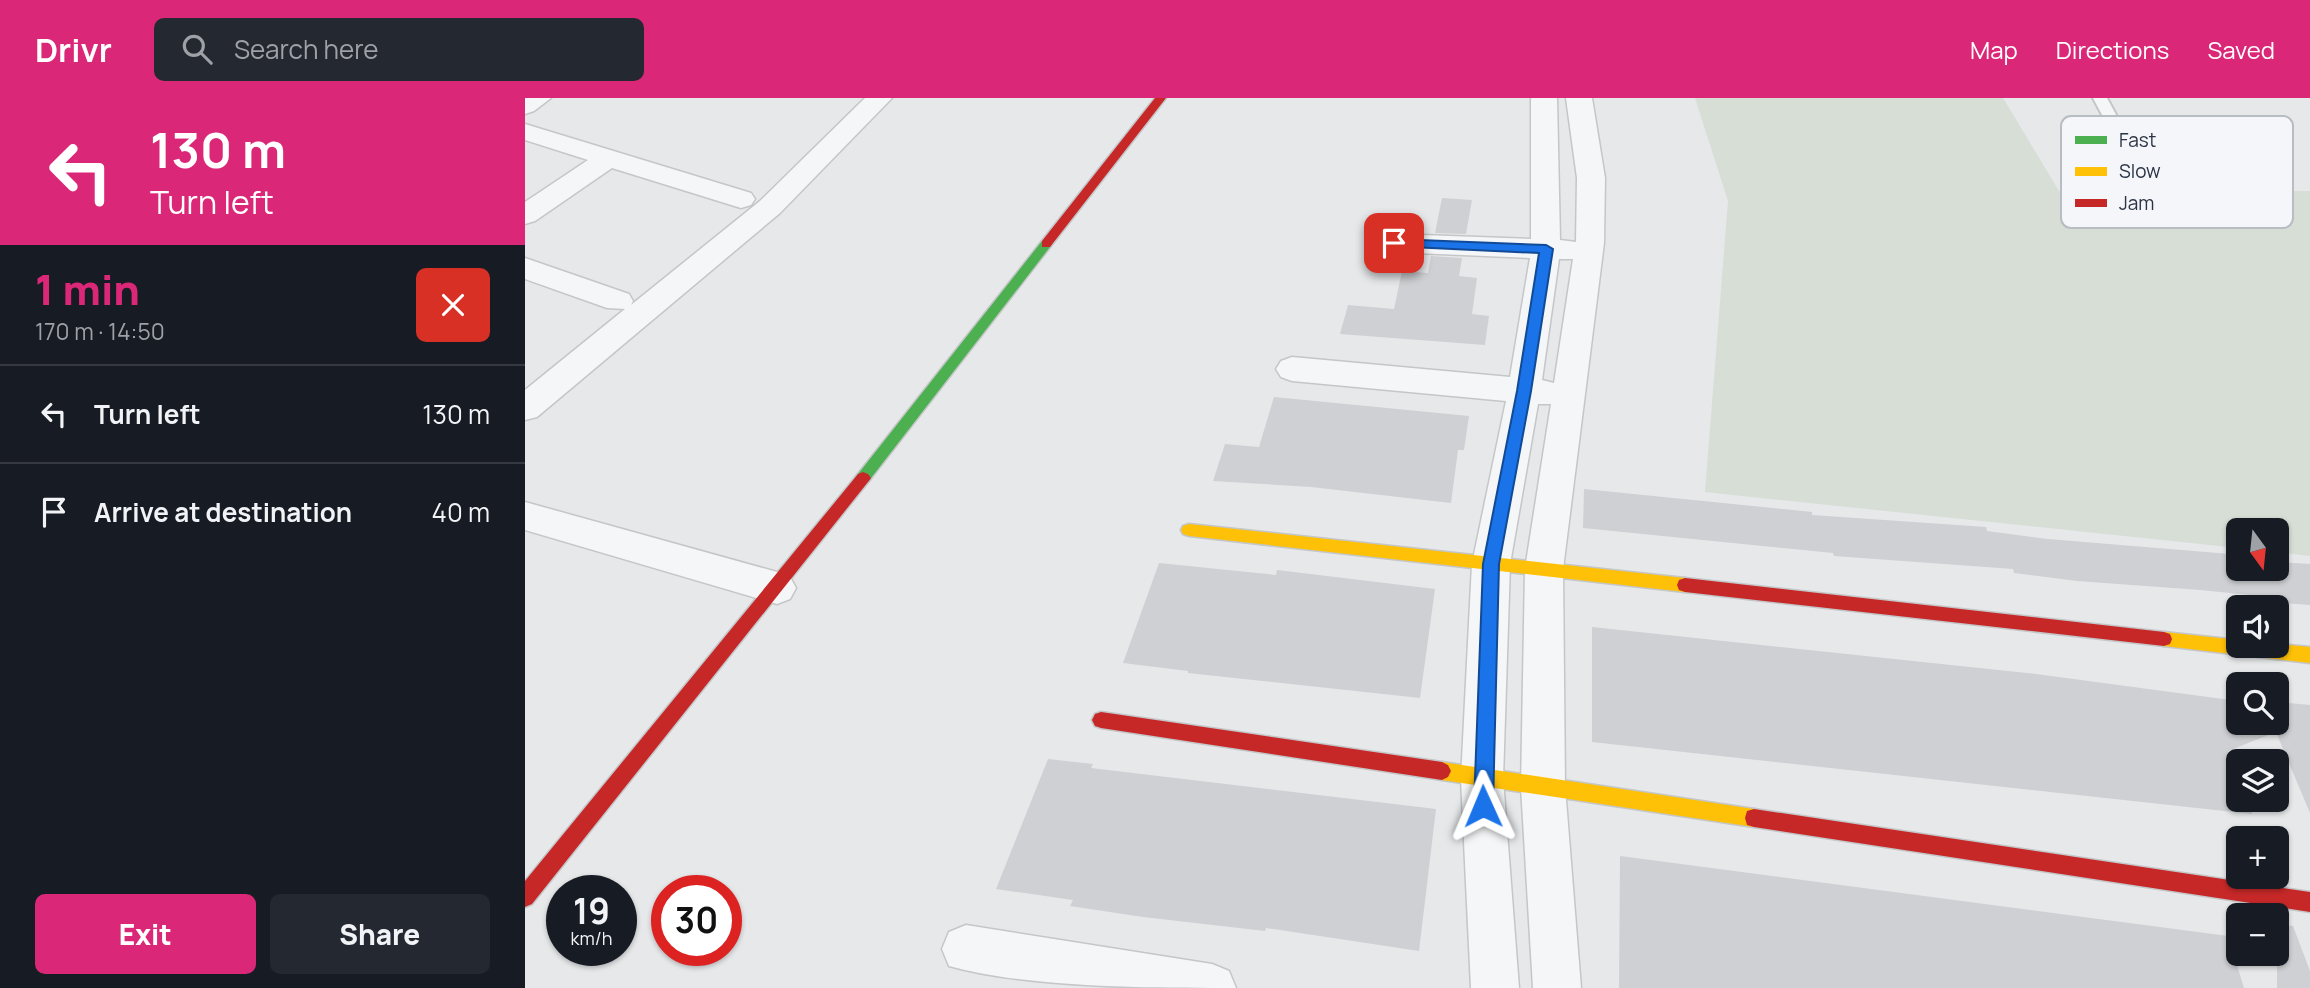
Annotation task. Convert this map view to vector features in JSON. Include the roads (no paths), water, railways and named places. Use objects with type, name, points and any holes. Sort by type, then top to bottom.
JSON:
[{"type":"street","points":[[525,106],[538,98]]},
{"type":"street","points":[[525,897],[777,588],[1161,98]]},
{"type":"street","points":[[1495,988],[1491,962],[1482,779],[1491,564],[1524,391],[1546,249],[1543,98]]},
{"type":"street","points":[[1557,988],[1543,787],[1544,569],[1589,251],[1591,178],[1579,98]]},
{"type":"street","points":[[525,408],[770,208],[859,100]]},
{"type":"street","points":[[525,132],[741,199]]},
{"type":"street","points":[[525,215],[609,158]]},
{"type":"street","points":[[1394,243],[1589,251]]},
{"type":"street","points":[[525,268],[618,301]]},
{"type":"street","points":[[1292,369],[1569,395]]},
{"type":"street","points":[[525,516],[777,588]]},
{"type":"street","points":[[1189,530],[2310,655]]},
{"type":"street","points":[[1101,720],[2310,902]]},
{"type":"street","points":[[967,949],[1212,988]]},
{"type":"lane","points":[[2100,98],[2110,116]]}]
